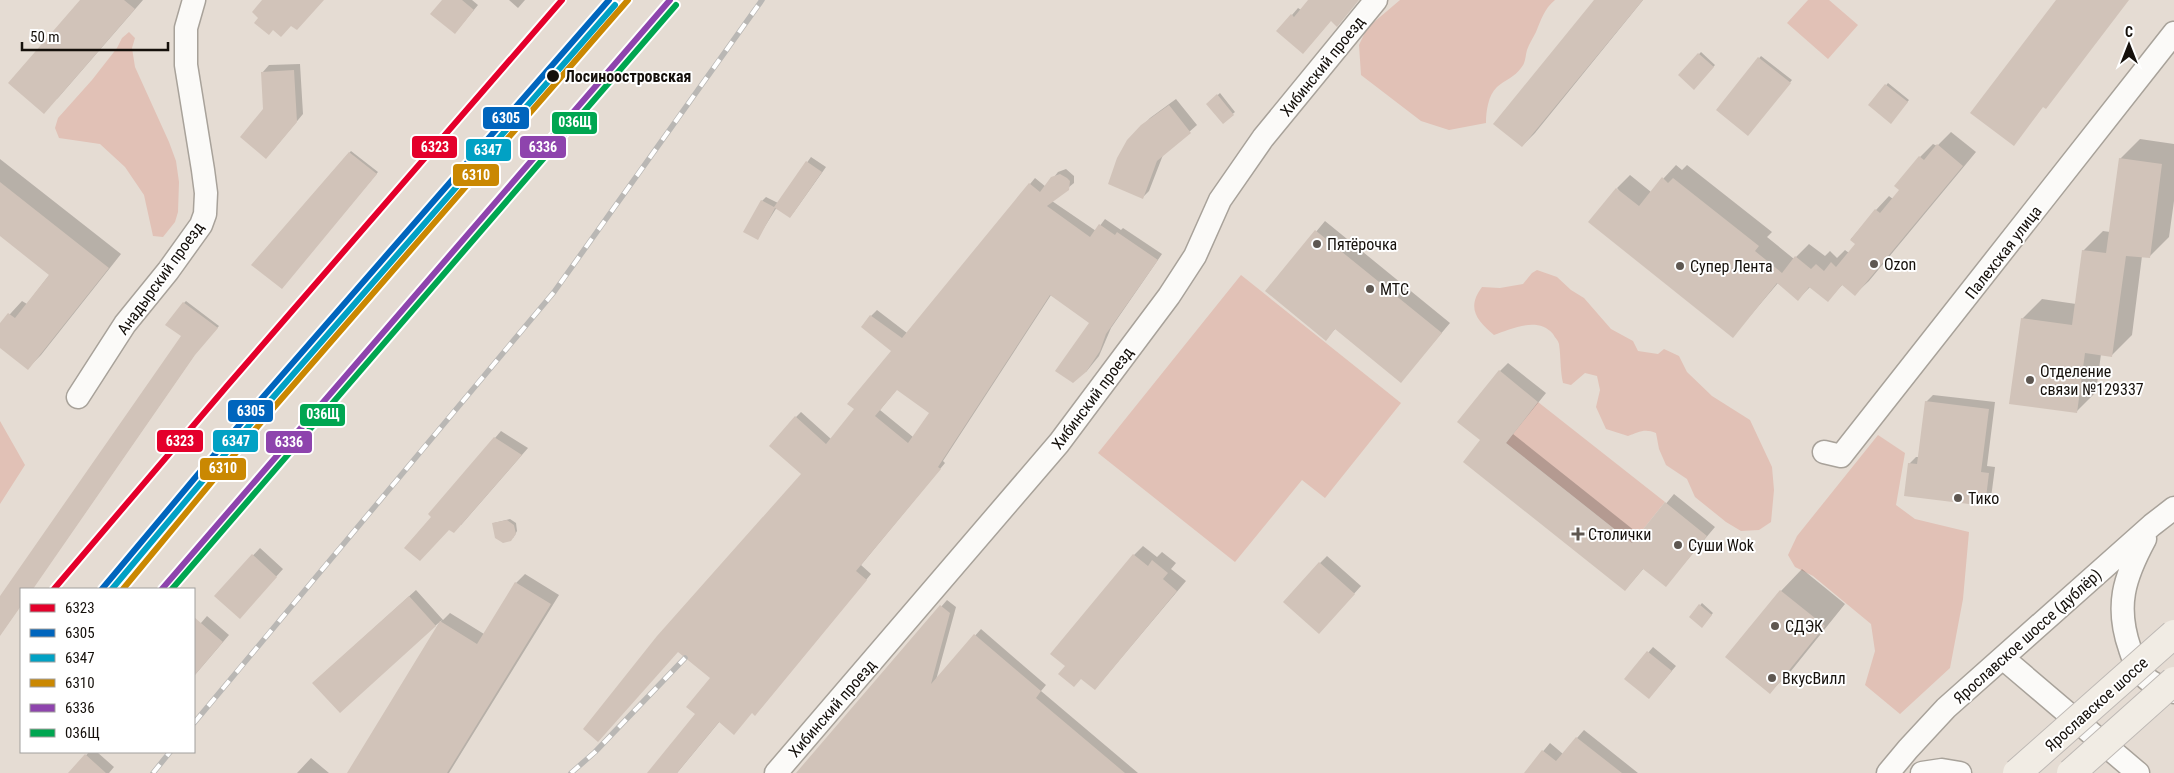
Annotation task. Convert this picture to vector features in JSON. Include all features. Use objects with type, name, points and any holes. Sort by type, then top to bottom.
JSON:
[{"type":"main road","name":"Ярославское шоссе","points":[[2018,773],[2174,634]]},
{"type":"main road","points":[[2070,773],[2174,681]]},
{"type":"street","name":"Анадырский проезд","points":[[78,397],[124,324],[168,271],[201,225],[205,214],[206,194],[203,170],[186,65],[186,28],[194,0]]},
{"type":"street","name":"Хибинский проезд","points":[[776,773],[1059,443],[1170,296],[1195,256],[1220,200],[1263,138],[1376,0]]},
{"type":"street","name":"Палехская улица","points":[[1824,452],[1841,456],[2174,33]]},
{"type":"street","name":"Ярославское шоссе (дублёр)","points":[[1888,773],[1908,748],[1946,708],[2004,659],[2152,525],[2174,508]]},
{"type":"street","points":[[2152,525],[2130,566],[2122,601],[2124,632],[2135,666],[2151,683],[2174,692]]},
{"type":"street","points":[[2004,659],[2138,773]]},
{"type":"street","points":[[1922,773],[1942,770],[1960,773]]},
{"type":"shaded area","points":[[1400,0],[1555,0],[1543,15],[1528,48],[1523,66],[1491,94],[1486,123],[1449,130],[1421,121],[1361,75],[1359,45],[1367,28]]},
{"type":"shaded area","points":[[1808,0],[1829,0],[1858,25],[1828,59],[1787,23]]},
{"type":"shaded area","points":[[129,32],[135,38],[132,48],[135,67],[176,161],[179,182],[178,212],[175,222],[163,237],[153,236],[144,195],[125,167],[100,144],[59,138],[55,128],[58,118],[92,80],[117,48],[122,38]]},
{"type":"shaded area","points":[[1537,270],[1557,277],[1571,290],[1584,298],[1611,329],[1633,341],[1638,351],[1658,354],[1664,349],[1679,356],[1687,372],[1712,396],[1750,420],[1772,467],[1774,490],[1771,522],[1759,530],[1741,531],[1726,522],[1695,497],[1687,479],[1666,465],[1659,449],[1656,433],[1645,431],[1628,436],[1606,429],[1596,407],[1600,390],[1597,376],[1585,373],[1571,385],[1563,383],[1559,344],[1553,334],[1547,329],[1532,325],[1494,335],[1483,325],[1474,308],[1477,295],[1482,287],[1500,288],[1523,284]]},
{"type":"shaded area","points":[[1241,275],[1401,403],[1325,498],[1302,480],[1235,562],[1098,453]]},
{"type":"shaded area","points":[[1538,402],[1665,502],[1632,543],[1506,443]]},
{"type":"shaded area","points":[[0,421],[25,465],[0,504]]},
{"type":"shaded area","points":[[1878,435],[1905,453],[1896,505],[1915,519],[1969,532],[1963,599],[1950,668],[1900,714],[1865,685],[1875,651],[1871,624],[1813,576],[1795,567],[1788,555],[1797,536]]},
{"type":"building","points":[[80,0],[124,0],[135,9],[44,114],[8,83]]},
{"type":"building","points":[[262,0],[324,0],[297,30],[291,26],[281,37],[273,30],[269,35],[254,23],[258,18],[252,12]]},
{"type":"building","points":[[442,0],[462,0],[474,10],[455,34],[430,14]]},
{"type":"building","points":[[1308,0],[1359,0],[1337,27],[1331,21],[1303,54],[1276,31],[1291,14],[1294,17]]},
{"type":"building","points":[[1594,0],[1643,0],[1522,147],[1493,124]]},
{"type":"building","points":[[2056,0],[2129,0],[2046,109],[2043,107],[2014,146],[1970,113]]},
{"type":"building","points":[[1698,53],[1714,67],[1694,90],[1678,75]]},
{"type":"building","points":[[1758,57],[1791,83],[1748,136],[1716,110]]},
{"type":"building","points":[[294,70],[297,122],[266,159],[240,137],[263,109],[261,72]]},
{"type":"building","points":[[1885,84],[1908,102],[1891,124],[1868,105]]},
{"type":"building","points":[[1217,94],[1234,115],[1223,124],[1206,104]]},
{"type":"building","points":[[1169,105],[1191,133],[1157,161],[1143,199],[1108,184],[1117,158],[1127,140],[1141,125]]},
{"type":"building","points":[[1937,144],[1963,166],[1855,296],[1842,285],[1828,302],[1809,287],[1798,301],[1777,283],[1733,338],[1588,222],[1616,188],[1639,206],[1662,177],[1668,183],[1673,178],[1759,246],[1755,251],[1782,273],[1795,256],[1811,269],[1816,264],[1824,271],[1831,262],[1836,267],[1855,244],[1850,240],[1875,209],[1880,213],[1899,190],[1894,186],[1919,156],[1924,160]]},
{"type":"building","points":[[349,152],[377,174],[282,289],[251,265]]},
{"type":"building","points":[[2119,158],[2162,164],[2150,258],[2126,256],[2112,357],[2085,353],[2077,413],[2009,404],[2021,318],[2072,325],[2082,250],[2106,253]]},
{"type":"building","points":[[806,161],[822,172],[790,218],[775,208],[758,240],[743,232],[761,200],[774,207]]},
{"type":"building","points":[[1060,174],[1067,178],[1070,181],[1069,190],[1047,206],[1090,237],[1099,224],[1115,235],[1117,232],[1158,260],[1106,334],[1100,351],[1086,372],[1073,383],[1055,371],[1089,323],[1050,295],[938,467],[941,469],[856,571],[867,580],[755,716],[752,713],[734,735],[719,722],[677,773],[647,773],[695,714],[686,707],[710,678],[678,652],[598,742],[583,729],[657,636],[801,474],[769,446],[795,416],[826,444],[854,409],[847,404],[891,351],[861,327],[870,315],[902,338],[1029,183],[1040,192],[1051,177]],"holes":[[[897,390],[929,413],[908,443],[875,416]]]},
{"type":"building","points":[[0,182],[109,268],[28,370],[0,348],[0,323],[8,313],[15,318],[49,275],[0,236]]},
{"type":"building","points":[[1315,230],[1442,333],[1401,383],[1335,329],[1326,341],[1265,291]]},
{"type":"building","points":[[183,302],[218,328],[195,355],[34,588],[20,588],[20,607],[0,636],[0,596],[181,336],[165,325]]},
{"type":"building","points":[[1499,370],[1538,402],[1506,443],[1632,543],[1665,502],[1707,536],[1666,587],[1643,569],[1625,591],[1463,462],[1480,440],[1457,422]]},
{"type":"building","points":[[1925,401],[1989,409],[1981,472],[1989,473],[1985,506],[1904,496],[1908,463],[1917,464]]},
{"type":"building","points":[[494,437],[522,455],[454,533],[449,530],[420,561],[404,548],[431,517],[428,514]]},
{"type":"building","points":[[507,520],[514,525],[516,534],[511,541],[503,543],[495,538],[492,523]]},
{"type":"building","points":[[252,554],[277,577],[240,619],[214,596]]},
{"type":"building","points":[[1133,554],[1148,566],[1152,560],[1168,573],[1163,579],[1177,591],[1095,690],[1081,679],[1074,687],[1058,674],[1065,666],[1050,654]]},
{"type":"building","points":[[1319,562],[1355,594],[1319,634],[1283,602]]},
{"type":"building","points":[[515,582],[551,604],[447,773],[347,773],[440,621],[477,644]]},
{"type":"building","points":[[1780,590],[1825,626],[1770,694],[1725,657]]},
{"type":"building","points":[[409,596],[436,626],[340,713],[312,683]]},
{"type":"building","points":[[1699,604],[1712,615],[1702,628],[1689,617]]},
{"type":"building","points":[[940,605],[950,613],[931,684],[974,634],[1041,691],[1036,698],[1125,773],[796,773]]},
{"type":"building","points":[[195,618],[223,642],[195,675]]},
{"type":"building","points":[[1647,651],[1672,671],[1649,699],[1624,679]]},
{"type":"building","points":[[1576,737],[1622,773],[1524,773],[1542,750],[1556,761]]},
{"type":"building","points":[[85,754],[106,773],[68,773]]},
{"type":"railway","points":[[195,722],[554,292],[762,0]]},
{"type":"railway","points":[[571,773],[595,752],[685,658]]},
{"type":"railway","points":[[153,773],[169,753]]},
{"type":"transit line","name":"6323","points":[[55,588],[227,386],[562,0]]},
{"type":"transit line","name":"6305","points":[[103,588],[256,405],[609,0]]},
{"type":"transit line","name":"6310","points":[[124,588],[263,420],[628,0]]},
{"type":"transit line","name":"6336","points":[[163,588],[670,0]]},
{"type":"transit line","name":"6347","points":[[113,588],[262,410],[615,5]]},
{"type":"transit line","name":"036Щ","points":[[173,588],[676,5]]},
{"type":"place","name":"Лосиноостровская","points":[[553,76]]},
{"type":"place","name":"Пятёрочка","points":[[1317,244]]},
{"type":"place","name":"Ozon","points":[[1874,264]]},
{"type":"place","name":"Супер Лента","points":[[1680,266]]},
{"type":"place","name":"МТС","points":[[1370,289]]},
{"type":"place","name":"Отделение связи №129337","points":[[2030,380]]},
{"type":"place","name":"Тико","points":[[1958,498]]},
{"type":"place","name":"Столички","points":[[1578,534]]},
{"type":"place","name":"Суши Wok","points":[[1678,545]]},
{"type":"place","name":"СДЭК","points":[[1775,626]]},
{"type":"place","name":"ВкусВилл","points":[[1772,678]]}]
